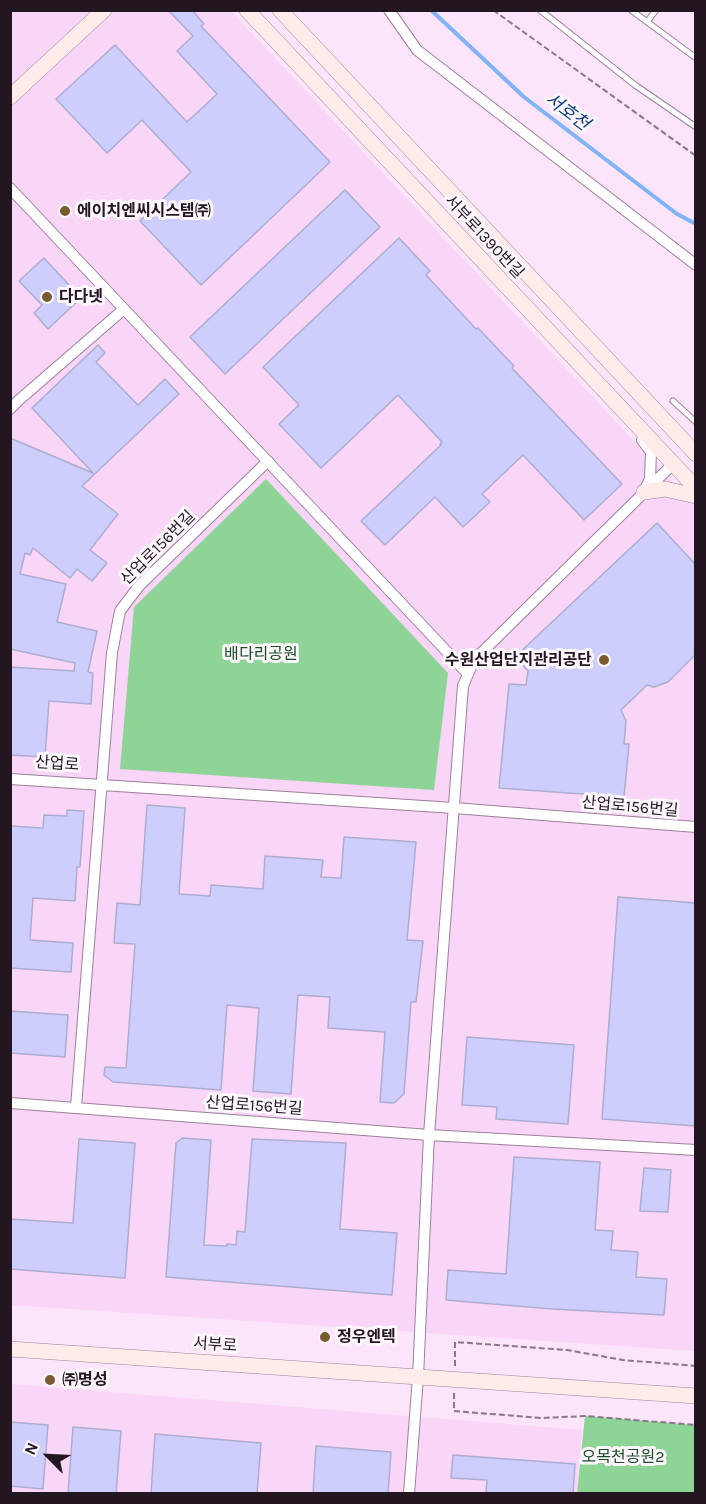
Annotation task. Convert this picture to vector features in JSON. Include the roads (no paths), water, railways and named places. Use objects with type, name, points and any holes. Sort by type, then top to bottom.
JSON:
[{"type":"street","points":[[10,97],[104,10]]},
{"type":"street","name":"서부로1390번길","points":[[246,10],[696,488]]},
{"type":"street","name":"서부로1390번길","points":[[280,10],[693,451]]},
{"type":"street","points":[[389,10],[417,50],[696,265]]},
{"type":"street","points":[[10,188],[468,674]]},
{"type":"street","points":[[10,409],[124,309]]},
{"type":"street","points":[[611,398],[651,452],[650,478],[644,492]]},
{"type":"street","points":[[410,1494],[418,1377],[429,1135],[463,686],[474,660],[673,464],[693,451]]},
{"type":"street","name":"산업로156번길","points":[[76,1107],[112,653],[120,610],[139,586],[268,461]]},
{"type":"street","points":[[644,492],[665,489],[696,496]]},
{"type":"street","name":"산업로","points":[[10,779],[102,785]]},
{"type":"street","name":"산업로156번길","points":[[102,785],[454,808],[696,828]]},
{"type":"street","name":"산업로156번길","points":[[10,1103],[429,1135],[696,1150]]},
{"type":"street","name":"서부로","points":[[10,1349],[696,1396]]},
{"type":"lane","points":[[540,10],[696,128]]},
{"type":"lane","points":[[631,10],[696,57]]},
{"type":"lane","points":[[647,22],[656,10]]},
{"type":"lane","points":[[673,401],[696,422]]},
{"type":"waterway","name":"서호천","points":[[431,10],[524,97],[677,214],[696,224]]},
{"type":"place","name":"에이치엔씨시스템㈜","points":[[65,211]]},
{"type":"place","name":"다다넷","points":[[47,297]]},
{"type":"place","name":"수원산업단지관리공단","points":[[604,660]]},
{"type":"place","name":"정우엔텍","points":[[325,1337]]},
{"type":"place","name":"㈜명성","points":[[50,1380]]},
{"type":"park label","name":"배다리공원","points":[[261,654]]},
{"type":"park label","name":"오목천공원2","points":[[623,1457]]}]
